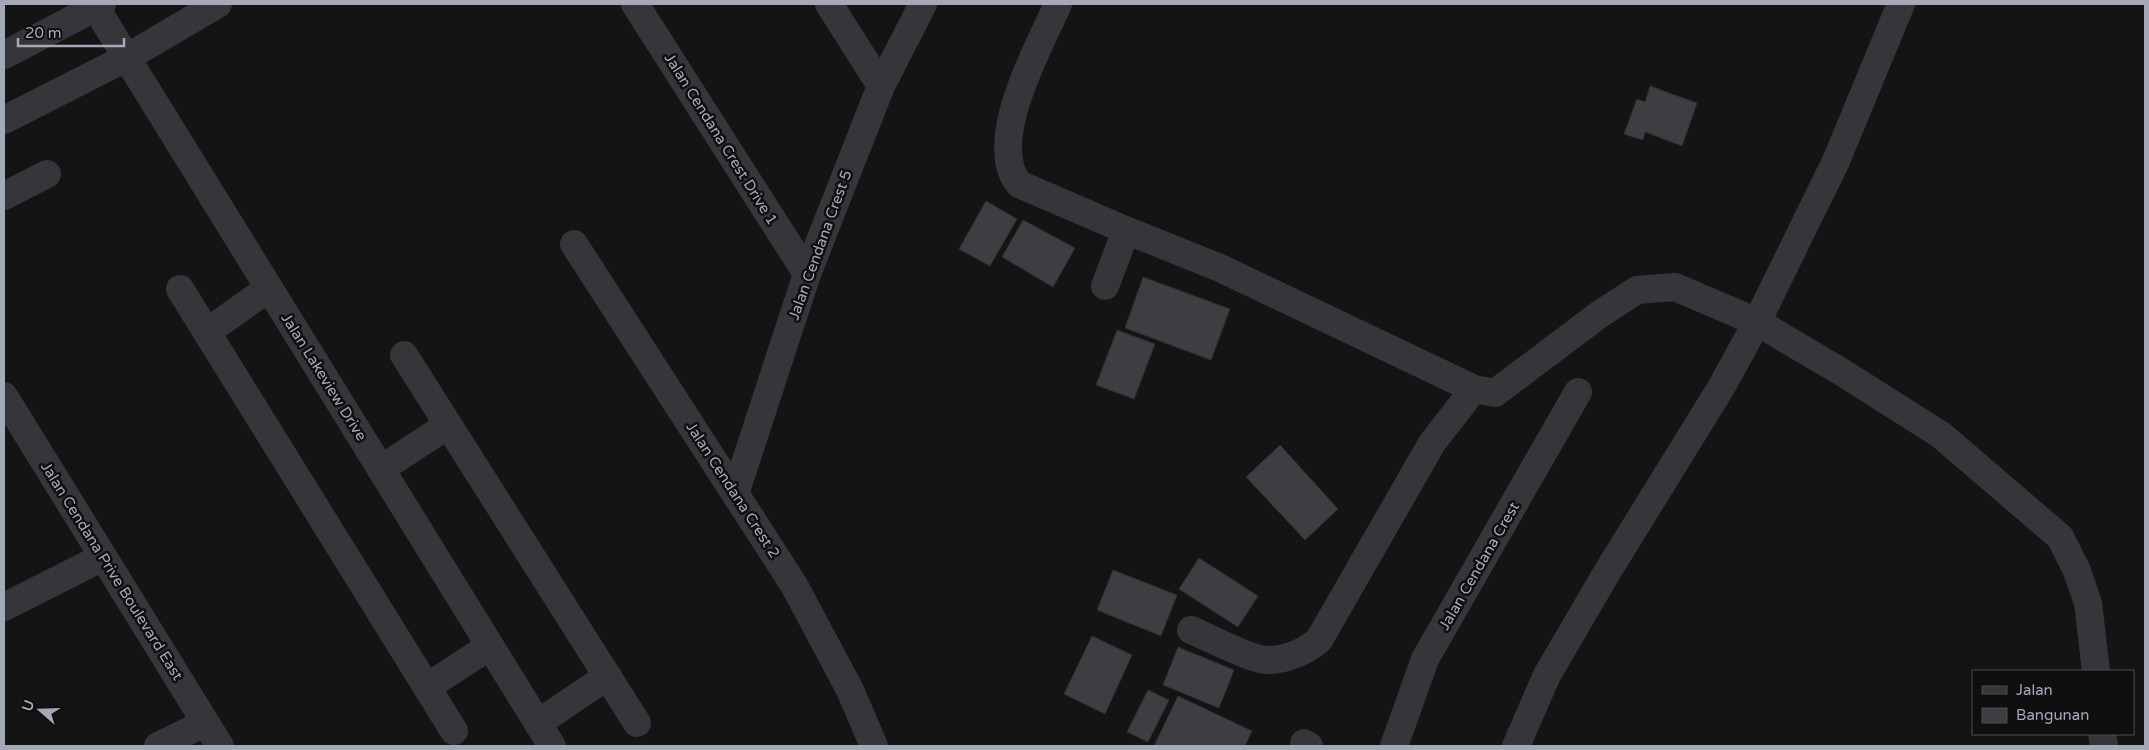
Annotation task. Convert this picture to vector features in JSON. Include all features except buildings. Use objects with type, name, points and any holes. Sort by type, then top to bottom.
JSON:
[{"type":"street","points":[[4,120],[126,58],[218,4]]},
{"type":"street","name":"Jalan Cendana Crest Drive 1","points":[[635,4],[807,274]]},
{"type":"street","points":[[829,4],[881,86]]},
{"type":"street","name":"Jalan Cendana Crest 5","points":[[735,494],[807,274],[881,86],[924,4]]},
{"type":"street","points":[[1058,4],[1014,106],[1006,154],[1012,176],[1019,184],[1220,268],[1474,389],[1495,392],[1600,314],[1637,290],[1675,287],[1757,322],[1941,435],[2060,537],[2078,571],[2088,603],[2096,670]]},
{"type":"street","points":[[1516,746],[1547,675],[1606,574],[1722,386],[1757,322],[1836,161],[1901,4]]},
{"type":"street","points":[[4,55],[99,6]]},
{"type":"street","name":"Jalan Lakeview Drive","points":[[99,6],[126,58],[548,740]]},
{"type":"street","points":[[4,196],[47,174]]},
{"type":"street","points":[[1105,286],[1124,236],[1123,229]]},
{"type":"street","name":"Jalan Cendana Crest 2","points":[[574,244],[794,585],[850,690],[874,746]]},
{"type":"street","points":[[207,332],[270,288]]},
{"type":"street","points":[[180,289],[454,731]]},
{"type":"street","points":[[404,354],[637,723]]},
{"type":"street","points":[[1191,630],[1260,659],[1279,659],[1308,650],[1319,640],[1432,443],[1474,389]]},
{"type":"street","name":"Jalan Cendana Crest","points":[[1394,746],[1425,659],[1578,392]]},
{"type":"street","name":"Jalan Cendana Prive Boulevard East","points":[[6,405],[220,746]]},
{"type":"street","points":[[381,469],[448,425]]},
{"type":"street","points":[[4,607],[103,557]]},
{"type":"street","points":[[427,687],[490,646]]},
{"type":"street","points":[[548,740],[608,676]]},
{"type":"street","points":[[158,746],[205,723]]}]
